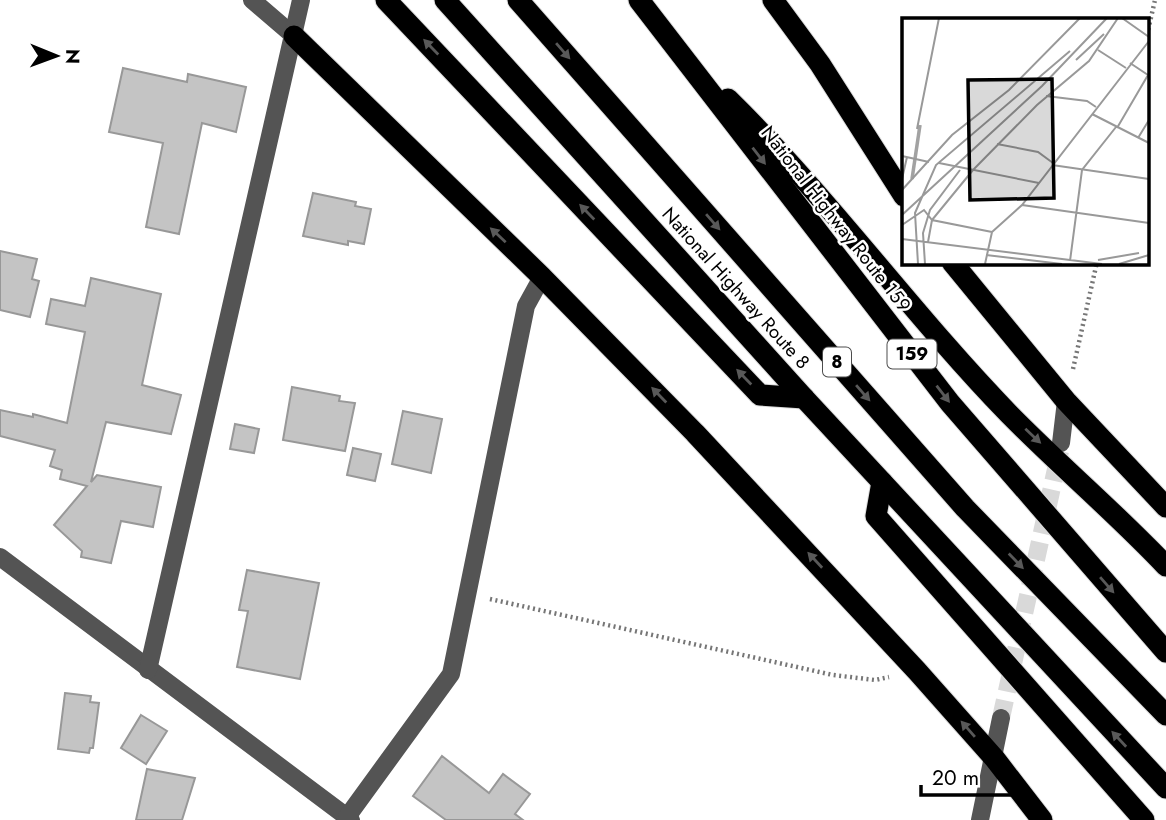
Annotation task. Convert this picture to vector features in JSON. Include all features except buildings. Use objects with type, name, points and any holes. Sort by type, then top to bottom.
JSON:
[{"type":"highway","points":[[386,0],[760,394],[804,398]]},
{"type":"highway","name":"National Highway Route 8","points":[[445,0],[804,398],[1166,788]]},
{"type":"highway","name":"National Highway Route 8","points":[[518,0],[965,508],[1166,715]]},
{"type":"highway","name":"National Highway Route 159","points":[[639,0],[950,403],[1166,652]]},
{"type":"highway","points":[[773,0],[820,64],[902,193]]},
{"type":"highway","points":[[294,36],[542,277],[695,433],[917,671],[995,759],[1042,820]]},
{"type":"highway","points":[[672,44],[783,153],[856,243],[1009,414],[1166,566]]},
{"type":"highway","points":[[954,264],[1066,401],[1166,507]]},
{"type":"highway","points":[[882,482],[876,516],[1144,820]]},
{"type":"street","points":[[253,0],[294,36]]},
{"type":"street","points":[[148,670],[301,0]]},
{"type":"street","points":[[0,556],[349,819],[451,674],[526,306],[542,277]]},
{"type":"street","points":[[1061,443],[1066,401]]},
{"type":"street","points":[[980,820],[995,759],[1001,718]]},
{"type":"street","points":[[323,820],[327,802]]},
{"type":"path","points":[[1148,31],[1154,0]]},
{"type":"path","points":[[1066,401],[1097,264]]},
{"type":"path","points":[[468,594],[833,676],[875,680],[917,671]]},
{"type":"tunnel","points":[[1001,718],[1060,451]]}]
